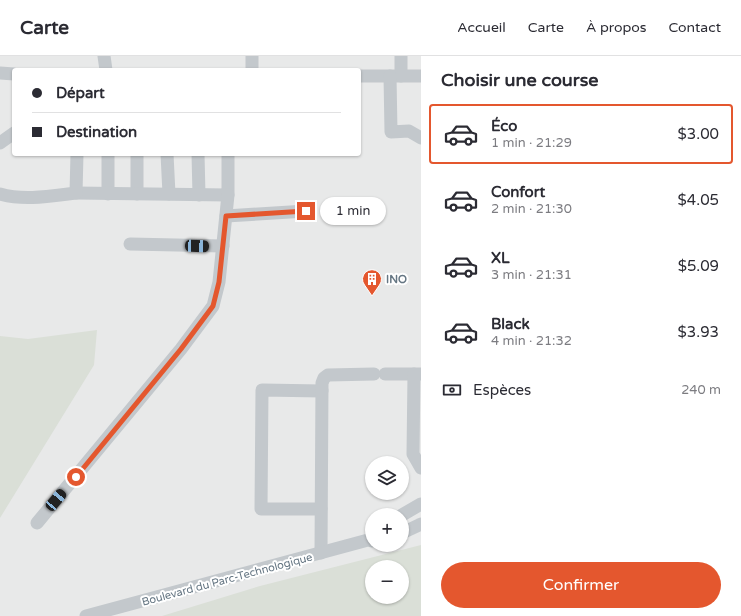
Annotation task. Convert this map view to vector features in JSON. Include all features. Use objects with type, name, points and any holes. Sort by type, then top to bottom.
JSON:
[{"type":"street","points":[[104,56],[106,68]]},
{"type":"street","points":[[252,56],[252,68]]},
{"type":"street","points":[[401,56],[395,76],[391,132],[409,131],[421,138]]},
{"type":"street","points":[[0,74],[12,74]]},
{"type":"street","points":[[361,76],[421,76]]},
{"type":"street","points":[[0,143],[12,134]]},
{"type":"street","points":[[76,193],[77,156]]},
{"type":"street","points":[[108,156],[108,194]]},
{"type":"street","points":[[137,156],[137,194]]},
{"type":"street","points":[[167,156],[169,194]]},
{"type":"street","points":[[198,156],[199,195]]},
{"type":"street","points":[[37,523],[181,349],[213,306],[219,282],[226,216],[228,195],[228,156]]},
{"type":"street","points":[[0,194],[11,197],[35,197],[76,193],[228,195]]},
{"type":"street","points":[[226,216],[306,211]]},
{"type":"street","points":[[130,244],[223,246]]},
{"type":"street","points":[[321,553],[322,391],[324,378],[328,375],[418,374],[417,440],[413,454],[416,462],[421,468]]},
{"type":"street","points":[[321,509],[261,509],[262,390],[322,391]]},
{"type":"street","points":[[409,511],[421,504]]},
{"type":"street","points":[[409,530],[421,524]]},
{"type":"street","name":"Boulevard du Parc-Technologique","points":[[86,616],[321,553],[365,539]]},
{"type":"shaded area","points":[[0,56],[421,56],[421,616],[0,616]]},
{"type":"shaded area","points":[[97,330],[94,365],[0,518],[0,336],[28,339]]},
{"type":"shaded area","points":[[421,545],[421,616],[162,616],[260,586],[394,552],[409,552],[409,548]]},
{"type":"place","name":"INO","points":[[372,296]]},
{"type":"route","points":[[76,477],[181,349],[213,306],[219,282],[226,216],[306,211]]}]
